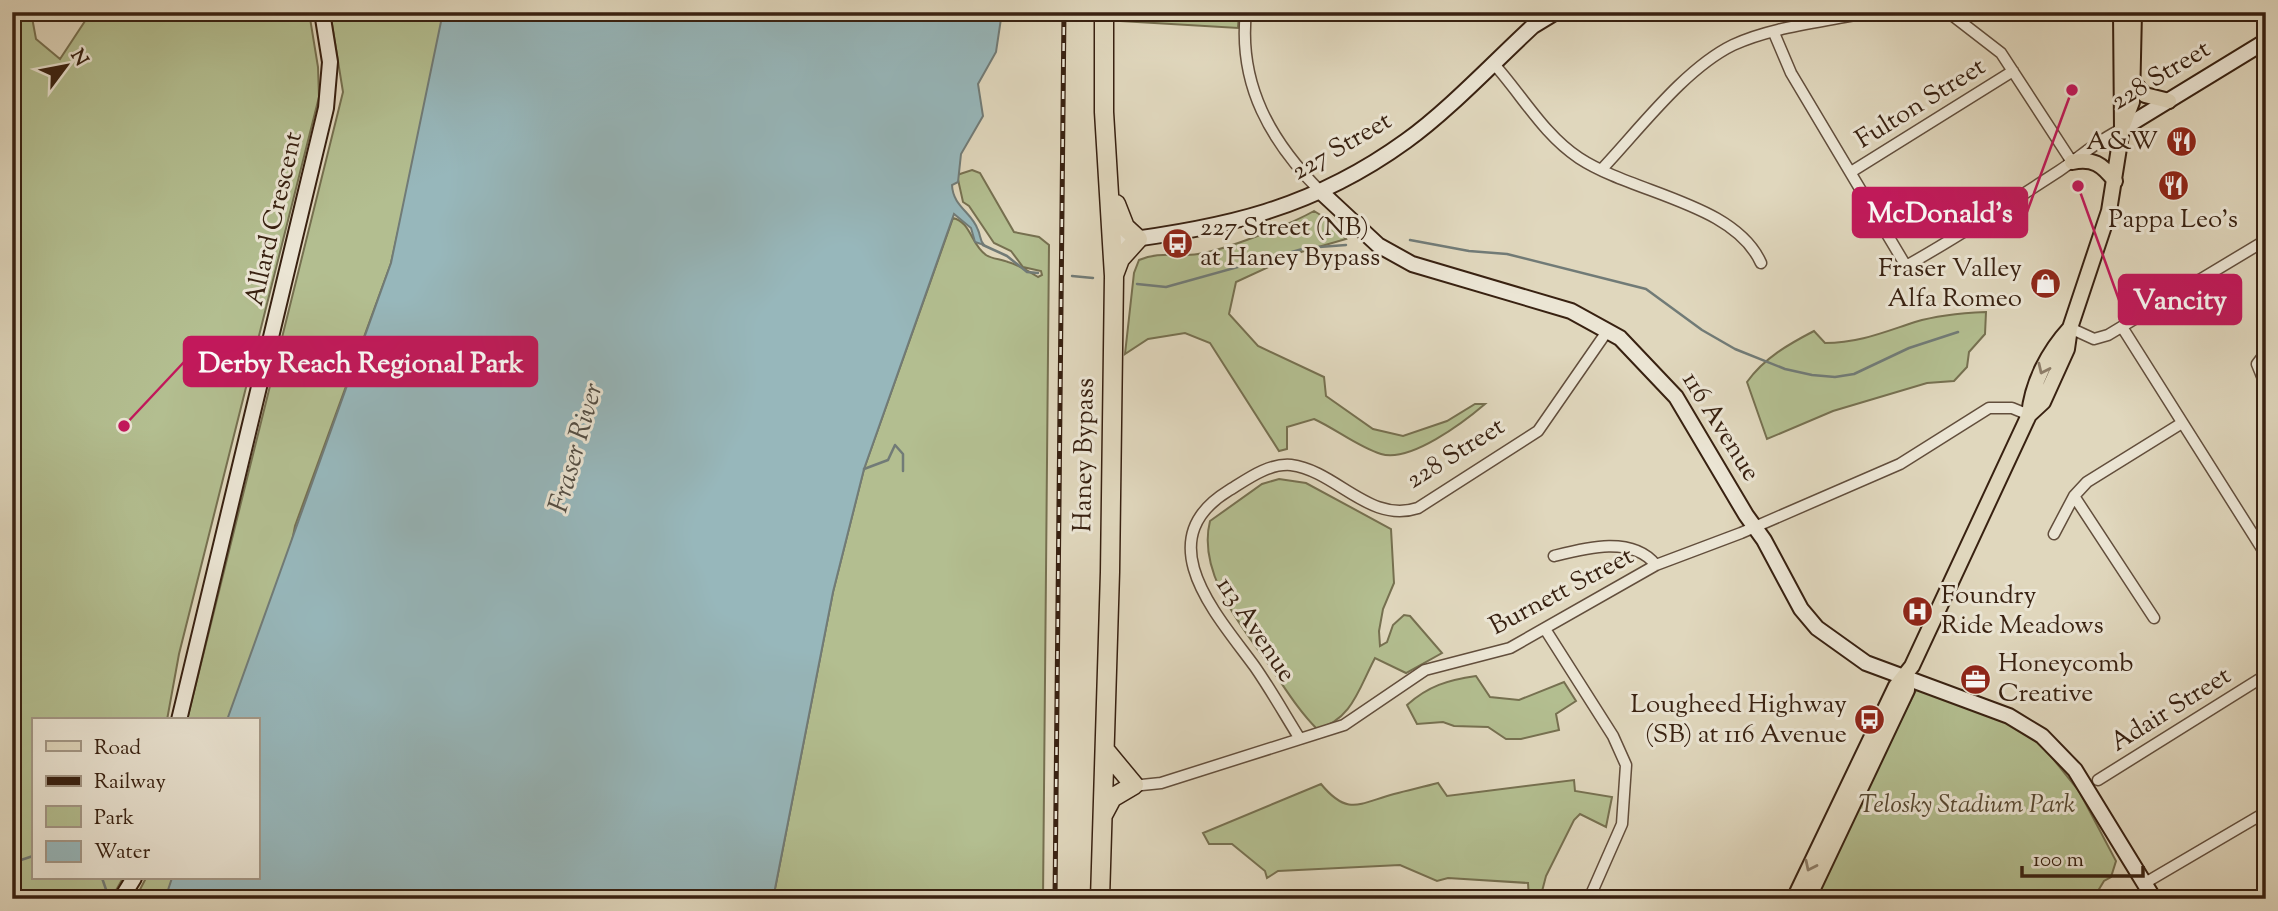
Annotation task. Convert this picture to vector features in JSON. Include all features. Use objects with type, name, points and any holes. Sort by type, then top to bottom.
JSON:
[{"type":"highway","name":"Haney Bypass","points":[[1100,899],[1114,276],[1104,111],[1104,12]]},
{"type":"highway","points":[[1104,111],[1112,123],[1119,218],[1138,239],[1121,259],[1114,276]]},
{"type":"highway","points":[[1103,816],[1112,798],[1134,786],[1105,750]]},
{"type":"main road","points":[[1794,899],[1896,686],[1907,676],[2029,415],[2043,402],[2067,349],[2070,328],[2094,264],[2115,181],[2122,129],[2121,12]]},
{"type":"main road","points":[[2122,129],[2132,107],[2134,12]]},
{"type":"main road","points":[[2134,83],[2146,95],[2169,101]]},
{"type":"main road","points":[[2072,162],[2098,162],[2115,181]]},
{"type":"main road","points":[[1808,899],[1907,690],[1907,676]]},
{"type":"street","name":"Allard Crescent","points":[[179,718],[326,108],[330,62],[322,12]]},
{"type":"street","name":"116 Avenue","points":[[1246,12],[1246,60],[1259,108],[1280,145],[1321,192],[1378,245],[1412,264],[1571,311],[1608,330],[1643,359],[1676,397],[1801,609],[1817,628],[1866,663],[1907,676],[2018,720],[2056,748],[2075,770],[2154,899]]},
{"type":"street","name":"227 Street","points":[[1112,242],[1186,233],[1257,216],[1321,192],[1407,141],[1533,26],[1556,12]]},
{"type":"street","points":[[1601,170],[1704,63],[1733,46],[1774,33],[1869,12]]},
{"type":"street","points":[[1948,12],[1994,45],[2072,162]]},
{"type":"street","points":[[1774,33],[1785,63],[1851,172]]},
{"type":"street","name":"228 Street","points":[[1851,172],[1906,266],[1951,241],[2072,162],[2098,141],[2266,41]]},
{"type":"street","points":[[1493,64],[1549,133],[1578,158],[1723,221],[1749,242],[1761,263]]},
{"type":"street","name":"Fulton Street","points":[[1851,172],[2013,71]]},
{"type":"street","points":[[2070,328],[2098,339],[2266,240]]},
{"type":"street","points":[[2122,327],[2266,555]]},
{"type":"street","name":"228 Street","points":[[1192,539],[1199,519],[1210,504],[1258,474],[1278,466],[1291,466],[1316,473],[1369,504],[1392,511],[1404,512],[1430,502],[1538,431],[1608,330]]},
{"type":"street","points":[[2266,352],[2257,365],[2266,386]]},
{"type":"street","name":"Burnett Street","points":[[1104,788],[1161,783],[1358,718],[1425,670],[1502,651],[1656,565],[1754,527],[1900,464],[1989,408],[2012,408],[2029,415]]},
{"type":"street","points":[[2054,534],[2074,496],[2087,482],[2182,423]]},
{"type":"street","points":[[2074,496],[2154,618]]},
{"type":"street","name":"113 Avenue","points":[[1192,539],[1192,566],[1197,583],[1300,739]]},
{"type":"street","points":[[1554,556],[1614,546],[1637,552],[1656,565]]},
{"type":"street","points":[[1545,629],[1613,736],[1626,765],[1622,824],[1589,899]]},
{"type":"street","name":"Adair Street","points":[[2098,780],[2266,675]]},
{"type":"street","points":[[2145,883],[2266,812]]},
{"type":"street","points":[[121,899],[133,880]]},
{"type":"green space","points":[[12,12],[31,12],[36,39],[60,59],[91,12],[309,12],[318,67],[319,97],[179,654],[167,718],[32,718],[32,880],[122,880],[111,899],[12,899]]},
{"type":"green space","points":[[330,12],[447,12],[391,263],[295,526],[257,718],[187,718],[343,92]]},
{"type":"green space","points":[[1121,12],[1239,12],[1238,28],[1121,21]]},
{"type":"green space","points":[[972,170],[980,173],[1014,232],[1039,237],[1049,245],[1043,899],[773,899],[833,592],[864,469],[953,218],[964,224],[977,246],[986,255],[1015,264],[1038,277],[1042,275],[1041,271],[1023,267],[1011,251],[994,243],[969,206],[963,202],[957,175]]},
{"type":"green space","points":[[1314,211],[1327,219],[1346,239],[1301,252],[1236,282],[1229,314],[1258,346],[1324,377],[1326,396],[1373,429],[1403,436],[1447,421],[1475,404],[1485,404],[1451,430],[1407,453],[1381,454],[1314,419],[1287,427],[1287,449],[1279,451],[1210,343],[1185,333],[1148,339],[1125,354],[1134,273],[1139,260],[1154,256],[1210,252],[1257,236]]},
{"type":"green space","points":[[1986,312],[1985,334],[1969,352],[1967,367],[1954,381],[1927,383],[1833,411],[1767,439],[1747,382],[1769,359],[1795,341],[1814,331],[1825,343],[1849,341],[1933,318]]},
{"type":"green space","points":[[1279,479],[1306,483],[1391,529],[1394,583],[1383,609],[1379,631],[1380,646],[1387,642],[1393,625],[1404,615],[1410,616],[1442,653],[1406,673],[1375,658],[1347,710],[1329,725],[1317,729],[1235,616],[1224,598],[1210,560],[1210,521],[1262,484]]},
{"type":"green space","points":[[1476,676],[1490,697],[1519,700],[1564,682],[1576,701],[1556,714],[1559,730],[1521,739],[1506,739],[1488,727],[1454,726],[1443,722],[1417,724],[1407,705],[1415,698],[1439,685]]},
{"type":"green space","name":"Telosky Stadium Park","points":[[1917,688],[2021,727],[2050,755],[2079,791],[2116,861],[2111,877],[2104,881],[2093,899],[1813,899]]},
{"type":"green space","points":[[1574,780],[1575,791],[1612,797],[1606,827],[1580,814],[1574,820],[1546,876],[1540,899],[1529,899],[1528,883],[1448,878],[1437,881],[1400,865],[1278,871],[1267,878],[1265,871],[1232,844],[1209,844],[1203,833],[1321,784],[1339,801],[1355,805],[1438,783],[1447,796]]},
{"type":"green space","points":[[145,880],[210,880],[206,899],[164,899],[157,895],[154,899],[135,899]]},
{"type":"water","name":"Fraser River","points":[[443,12],[1002,12],[996,52],[978,84],[983,116],[961,154],[958,182],[952,185],[956,199],[972,218],[984,245],[975,242],[971,228],[954,214],[864,469],[833,592],[773,899],[165,899],[171,880],[259,880],[259,718],[228,718],[391,263]]},
{"type":"waterway","points":[[1410,240],[1469,251],[1507,254],[1646,289],[1702,330],[1735,349],[1785,369],[1812,375],[1835,377],[1854,374],[1909,348],[1958,332]]},
{"type":"waterway","points":[[983,245],[1007,256],[1027,272],[1038,273]]},
{"type":"waterway","points":[[1137,284],[1166,287],[1306,248],[1346,245]]},
{"type":"waterway","points":[[1072,276],[1093,278]]},
{"type":"waterway","points":[[864,469],[888,460],[895,445],[903,454],[903,471]]},
{"type":"waterway","points":[[12,858],[18,861],[32,856]]},
{"type":"waterway","points":[[103,880],[109,898]]},
{"type":"railway","points":[[1055,899],[1064,12]]},
{"type":"place","name":"McDonald's","points":[[2072,90]]},
{"type":"place","name":"A&W","points":[[2181,142]]},
{"type":"place","name":"Pappa Leo's","points":[[2173,185]]},
{"type":"place","name":"Vancity","points":[[2078,186]]},
{"type":"place","name":"227 Street (NB) at Haney Bypass","points":[[1177,243]]},
{"type":"place","name":"Fraser Valley Alfa Romeo","points":[[2045,284]]},
{"type":"place","name":"Derby Reach Regional Park","points":[[124,426]]},
{"type":"place","name":"Foundry Ride Meadows","points":[[1918,611]]},
{"type":"place","name":"Honeycomb Creative","points":[[1975,679]]},
{"type":"place","name":"Lougheed Highway (SB) at 116 Avenue","points":[[1870,720]]}]
